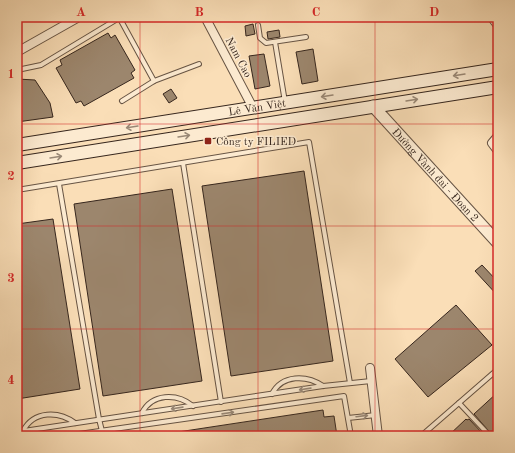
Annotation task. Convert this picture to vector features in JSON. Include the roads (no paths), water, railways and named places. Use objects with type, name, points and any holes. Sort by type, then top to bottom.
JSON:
[{"type":"main road","name":"Lê Văn Việt","points":[[17,145],[498,69]]},
{"type":"main road","name":"Lê Văn Việt","points":[[17,163],[498,87]]},
{"type":"main road","points":[[253,108],[264,124]]},
{"type":"street","points":[[17,52],[79,17]]},
{"type":"street","name":"Nam Cao","points":[[205,17],[253,108]]},
{"type":"street","name":"Đường Vành đai - Đoạn 2","points":[[373,106],[498,243]]},
{"type":"street","points":[[498,136],[492,143],[498,151]]},
{"type":"street","points":[[370,368],[378,436]]},
{"type":"lane","points":[[489,17],[498,29]]},
{"type":"lane","points":[[17,72],[22,69],[41,65],[119,18],[154,81]]},
{"type":"lane","points":[[258,25],[262,41],[266,43],[306,37]]},
{"type":"lane","points":[[275,42],[285,102]]},
{"type":"lane","points":[[122,101],[154,81],[199,64]]},
{"type":"lane","points":[[17,190],[309,142],[350,383]]},
{"type":"lane","points":[[183,163],[221,402]]},
{"type":"lane","points":[[59,184],[104,436]]},
{"type":"lane","points":[[421,436],[498,369]]},
{"type":"lane","points":[[272,394],[279,385],[288,380],[297,378],[311,379],[324,386]]},
{"type":"lane","points":[[17,432],[324,386],[372,381]]},
{"type":"lane","points":[[65,436],[344,396],[351,436]]},
{"type":"lane","points":[[142,413],[150,404],[167,397],[181,398],[194,406]]},
{"type":"lane","points":[[459,403],[490,436]]},
{"type":"lane","points":[[23,431],[31,421],[48,414],[63,415],[75,423]]},
{"type":"lane","points":[[348,418],[376,414]]},
{"type":"lane","points":[[101,436],[102,431]]},
{"type":"place","name":"Công ty FILIED","points":[[208,141]]}]
